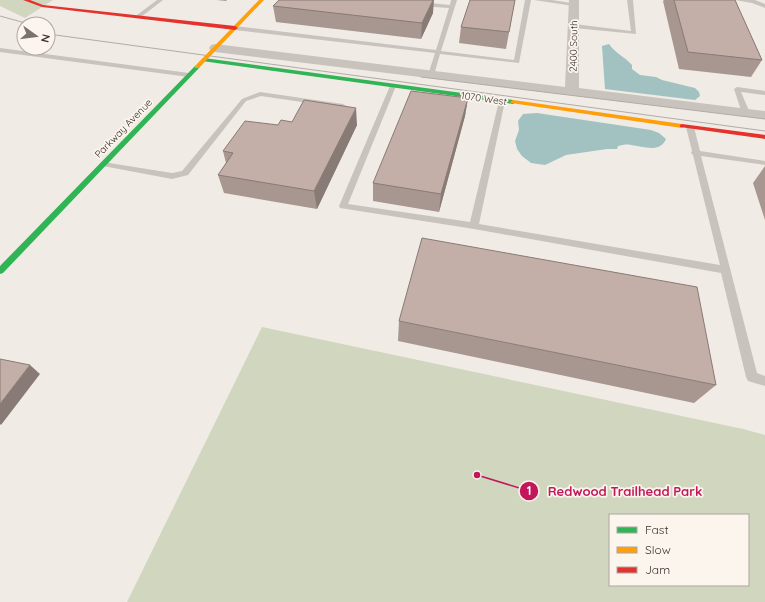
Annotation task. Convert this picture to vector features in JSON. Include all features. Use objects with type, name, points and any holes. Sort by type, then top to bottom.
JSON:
[{"type":"street","points":[[25,0],[42,6],[235,28]]},
{"type":"street","name":"Parkway Avenue","points":[[0,271],[262,0]]},
{"type":"street","name":"2400 South","points":[[572,91],[574,2]]},
{"type":"street","name":"1070 West","points":[[215,48],[765,115]]},
{"type":"street","name":"1070 West","points":[[204,60],[765,137]]},
{"type":"lane","points":[[139,16],[160,0]]},
{"type":"lane","points":[[431,75],[454,0]]},
{"type":"lane","points":[[235,28],[517,62],[528,0]]},
{"type":"lane","points":[[537,0],[574,2]]},
{"type":"lane","points":[[574,26],[634,33],[630,0]]},
{"type":"lane","points":[[738,0],[754,1],[765,6]]},
{"type":"lane","points":[[415,3],[451,7]]},
{"type":"lane","points":[[0,50],[189,76]]},
{"type":"lane","points":[[393,86],[343,206],[474,226],[725,270]]},
{"type":"lane","points":[[746,112],[737,89],[765,93]]},
{"type":"lane","points":[[103,164],[172,176],[185,173],[244,100],[260,94],[351,107]]},
{"type":"lane","points":[[474,226],[502,100]]},
{"type":"lane","points":[[690,127],[695,153],[752,376],[765,381]]},
{"type":"lane","points":[[695,153],[765,163]]},
{"type":"green space","points":[[0,0],[53,0],[28,16],[21,16],[0,6]]},
{"type":"green space","points":[[262,327],[743,429],[765,435],[765,602],[127,602]]},
{"type":"water","points":[[609,44],[632,65],[632,69],[640,75],[656,77],[662,80],[695,88],[699,92],[700,96],[695,100],[605,89],[602,46]]},
{"type":"water","points":[[537,113],[651,130],[659,133],[666,139],[663,144],[655,148],[624,145],[618,146],[617,149],[566,155],[545,165],[531,163],[522,156],[517,149],[515,141],[519,130],[518,121],[523,114]]},
{"type":"building","points":[[279,0],[433,0],[422,23],[273,6]]},
{"type":"building","points":[[470,0],[515,0],[509,32],[461,27]]},
{"type":"building","points":[[674,0],[735,0],[762,60],[688,52]]},
{"type":"building","points":[[411,91],[468,98],[441,194],[373,183]]},
{"type":"building","points":[[304,100],[356,108],[314,191],[218,175],[233,153],[223,151],[245,121],[278,125],[281,120],[292,122]]},
{"type":"building","points":[[422,238],[697,287],[716,385],[399,321]]},
{"type":"building","points":[[0,359],[30,365],[0,404]]},
{"type":"tram line","points":[[0,16],[16,20]]},
{"type":"tram line","points":[[56,35],[765,131]]},
{"type":"tram line","points":[[421,77],[765,119]]},
{"type":"traffic: fast","points":[[204,60],[513,102]]},
{"type":"traffic: fast","points":[[0,271],[197,67]]},
{"type":"traffic: slow","points":[[197,67],[262,0]]},
{"type":"traffic: slow","points":[[513,102],[682,126]]},
{"type":"traffic: jam","points":[[25,0],[42,6],[235,28]]},
{"type":"traffic: jam","points":[[682,126],[765,137]]},
{"type":"place","name":"Redwood Trailhead Park","points":[[477,475]]}]
